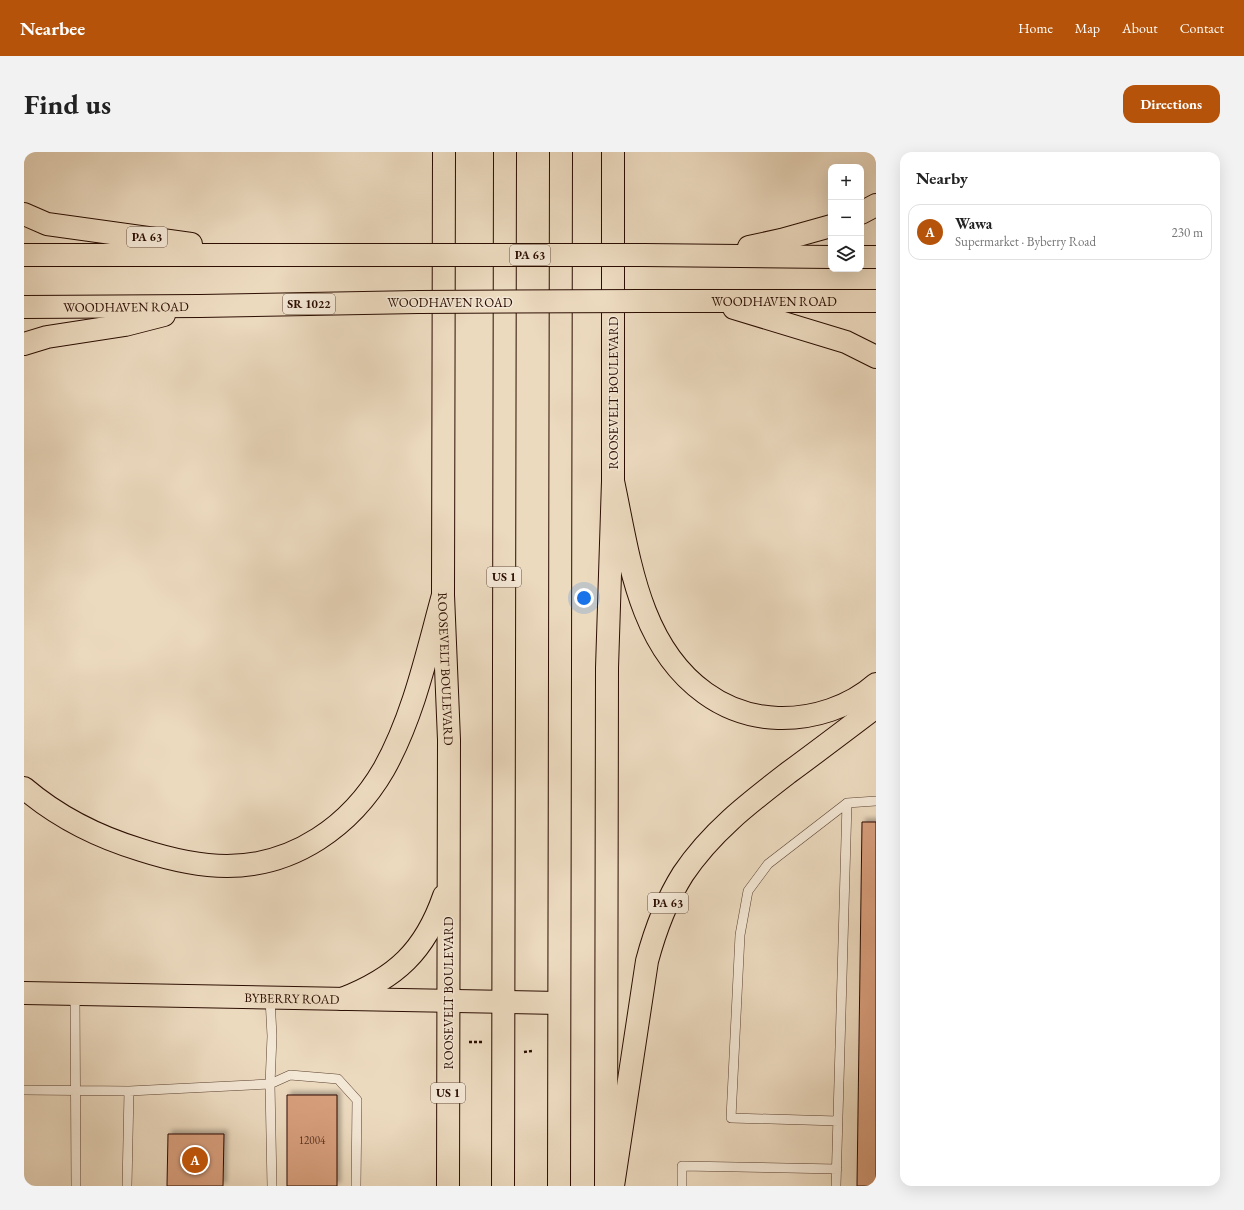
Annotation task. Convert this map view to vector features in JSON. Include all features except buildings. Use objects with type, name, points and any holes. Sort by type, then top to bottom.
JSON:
[{"type":"main road","name":"ROOSEVELT BOULEVARD","points":[[444,152],[443,595],[449,740],[448,1186]]},
{"type":"main road","name":"US 1","points":[[503,1186],[505,152]]},
{"type":"main road","points":[[559,1186],[561,152]]},
{"type":"main road","name":"ROOSEVELT BOULEVARD","points":[[606,1186],[607,668],[613,481],[613,152]]},
{"type":"main road","points":[[864,212],[876,206]]},
{"type":"main road","name":"PA 63","points":[[24,214],[46,224],[271,255],[828,256]]},
{"type":"main road","points":[[704,256],[781,240],[828,227]]},
{"type":"main road","points":[[24,255],[271,255]]},
{"type":"main road","points":[[864,257],[876,257]]},
{"type":"main road","points":[[710,301],[846,342],[876,357]]},
{"type":"main road","name":"WOODHAVEN ROAD","points":[[24,308],[418,302],[876,301]]},
{"type":"main road","points":[[24,344],[47,337],[125,324],[200,306]]},
{"type":"main road","points":[[613,481],[634,577],[642,604],[651,626],[672,662],[698,688],[729,708],[747,715],[765,718],[784,718],[823,712],[841,706],[858,697],[876,684]]},
{"type":"main road","points":[[24,788],[62,816],[90,830],[121,844],[183,862],[227,866],[249,865],[269,861],[297,851],[327,834],[342,822],[356,808],[383,769],[407,719],[443,595]]},
{"type":"main road","name":"PA 63","points":[[613,1186],[647,961],[653,939],[672,894],[683,874],[723,825],[876,707]]},
{"type":"main road","points":[[342,999],[379,983],[408,959],[432,925],[449,884]]},
{"type":"main road","name":"BYBERRY ROAD","points":[[24,993],[559,1003]]},
{"type":"lane","points":[[838,1121],[731,1118],[740,935],[748,891],[768,864],[847,803],[876,801]]},
{"type":"lane","points":[[836,1186],[847,803]]},
{"type":"lane","points":[[75,994],[76,1186]]},
{"type":"lane","points":[[270,998],[272,1036],[270,1084],[272,1186]]},
{"type":"lane","points":[[24,1090],[129,1091],[270,1084],[290,1075],[338,1079],[357,1100],[356,1186]]},
{"type":"lane","points":[[127,1186],[129,1091]]},
{"type":"lane","points":[[682,1186],[682,1166],[837,1169]]},
{"type":"path","points":[[465,1042],[488,1042]]},
{"type":"place","name":"Wawa","points":[[195,1160]]}]
